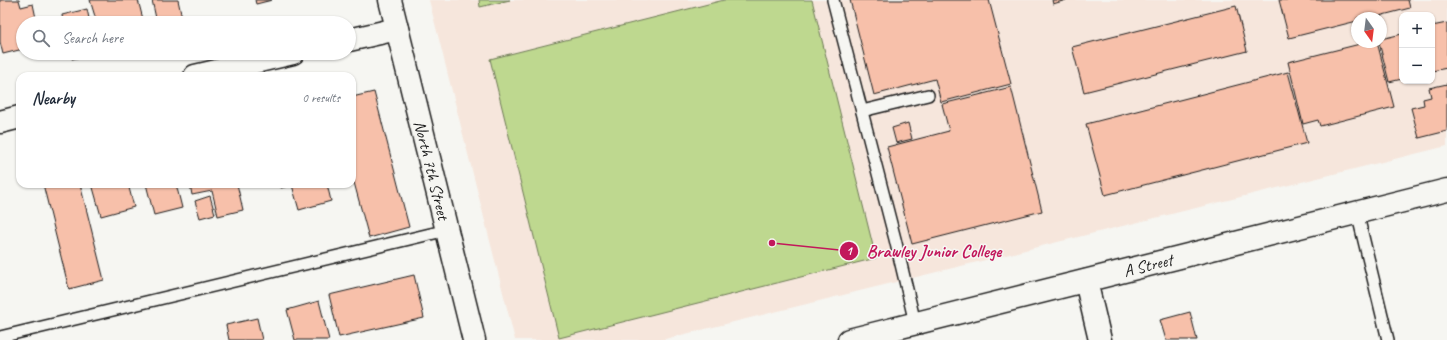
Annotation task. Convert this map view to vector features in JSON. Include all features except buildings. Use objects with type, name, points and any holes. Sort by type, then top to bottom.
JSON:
[{"type":"street","name":"North 7th Street","points":[[390,0],[474,340]]},
{"type":"street","points":[[356,38],[397,29]]},
{"type":"street","points":[[212,72],[263,60]]},
{"type":"street","points":[[0,122],[16,118]]},
{"type":"street","name":"A Street","points":[[849,340],[1447,190]]},
{"type":"street","points":[[1086,281],[1100,340]]},
{"type":"lane","points":[[833,0],[916,323]]},
{"type":"lane","points":[[862,111],[928,95]]},
{"type":"lane","points":[[1357,212],[1388,340]]},
{"type":"lane","points":[[0,337],[447,230]]},
{"type":"shaded area","points":[[429,0],[1447,0],[1447,146],[661,340],[515,340]]},
{"type":"green space","points":[[479,0],[510,0],[480,7]]},
{"type":"green space","points":[[724,0],[812,0],[876,258],[559,338],[490,59]]},
{"type":"place","name":"Brawley Junior College","points":[[772,243]]}]
